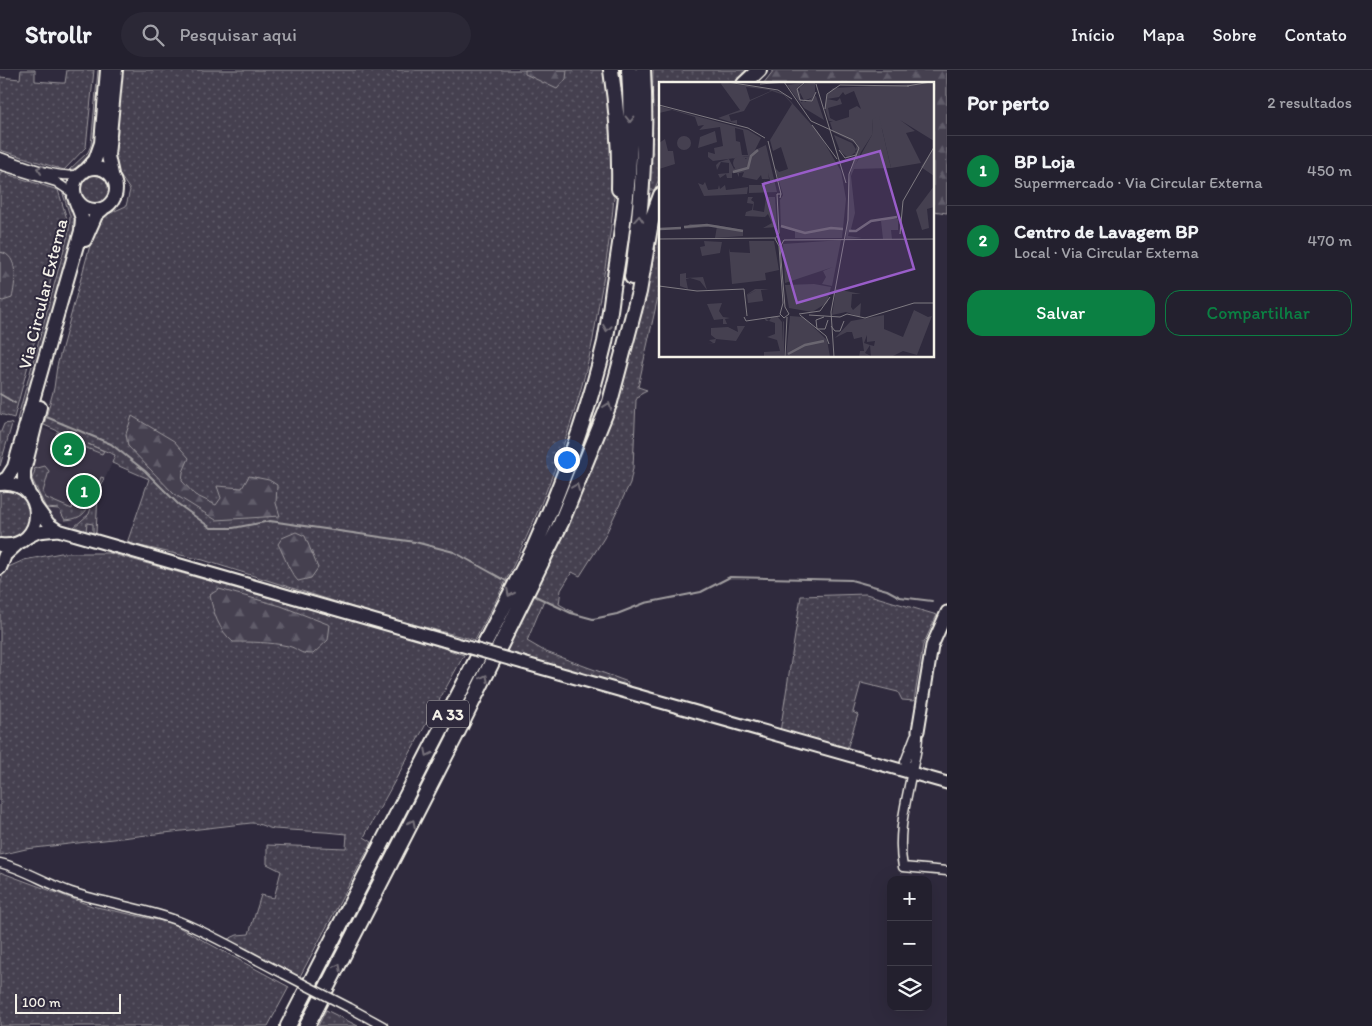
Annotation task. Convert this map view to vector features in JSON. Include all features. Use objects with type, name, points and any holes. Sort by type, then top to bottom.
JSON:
[{"type":"highway","points":[[611,70],[617,107],[620,158],[617,267]]},
{"type":"highway","name":"A 33","points":[[288,1026],[532,550],[556,499],[592,392],[605,340],[617,267],[630,163],[630,70]]},
{"type":"highway","name":"A 33","points":[[307,1026],[546,555],[610,402],[622,354],[638,236],[646,124],[643,70]]},
{"type":"highway","points":[[746,82],[760,70]]},
{"type":"highway","points":[[622,354],[639,292],[651,222],[659,200]]},
{"type":"highway","points":[[284,1026],[302,999]]},
{"type":"main road","points":[[107,70],[101,143],[95,160],[74,183],[74,195],[78,203],[89,210],[103,209],[109,205],[116,194],[108,156],[116,70]]},
{"type":"main road","points":[[83,172],[99,168],[108,173],[113,179]]},
{"type":"main road","name":"Via Circular Externa","points":[[0,483],[11,473],[14,467],[81,231],[82,218],[74,195]]},
{"type":"main road","name":"Via Circular Externa","points":[[26,538],[35,523],[32,500],[24,481],[24,471],[87,233],[96,215],[103,209]]},
{"type":"main road","points":[[0,483],[14,485],[32,500],[49,524],[58,530],[947,783]]},
{"type":"main road","points":[[0,545],[15,544],[38,532],[58,530]]},
{"type":"main road","points":[[0,568],[5,555],[26,538]]},
{"type":"main road","points":[[918,731],[932,646],[947,612]]},
{"type":"street","points":[[0,157],[58,174],[71,176],[83,172]]},
{"type":"street","points":[[0,165],[56,182],[74,195]]},
{"type":"street","points":[[918,731],[905,762],[912,773],[900,850],[903,868],[947,871]]},
{"type":"street","points":[[0,863],[21,870],[53,886],[88,898],[151,912],[181,922],[383,1026]]},
{"type":"shaded area","points":[[43,428],[115,456],[98,494],[96,535],[71,527],[69,522],[52,520],[44,511],[30,479],[32,459]]},
{"type":"green space","points":[[21,70],[35,70],[35,81],[65,83],[67,70],[94,70],[86,147],[64,170],[0,150],[0,77],[20,79]]},
{"type":"green space","points":[[98,70],[103,70],[98,139],[92,156],[79,167],[69,170],[88,152],[91,145]]},
{"type":"green space","points":[[121,70],[603,70],[612,112],[616,156],[613,212],[591,349],[568,432],[541,503],[510,572],[475,640],[378,615],[203,560],[127,543],[149,479],[112,463],[115,455],[88,444],[104,451],[102,454],[56,436],[57,432],[72,437],[44,425],[54,388],[57,366],[95,227],[108,214],[126,206],[130,190],[117,171],[114,154]]},
{"type":"green space","points":[[525,70],[567,70],[566,79],[557,89],[525,74]]},
{"type":"green space","points":[[653,70],[751,70],[736,82],[659,82],[659,179],[654,190],[650,190]]},
{"type":"green space","points":[[774,70],[947,70],[947,213],[934,211],[934,82],[765,82]]},
{"type":"green space","points":[[0,172],[58,190],[67,219],[14,418],[0,414]]},
{"type":"green space","points":[[96,175],[107,179],[111,190],[107,201],[96,205],[85,201],[81,190],[85,179]]},
{"type":"green space","points":[[62,191],[74,209],[74,233],[21,424],[17,420],[69,231],[70,216]]},
{"type":"green space","points":[[659,214],[659,292],[638,387],[647,390],[641,393],[636,400],[633,468],[630,483],[604,538],[580,576],[572,572],[561,590],[559,604],[573,612],[571,613],[544,600],[527,641],[546,652],[628,682],[627,688],[503,654],[572,513],[597,455],[625,371]]},
{"type":"green space","points":[[0,252],[6,254],[11,259],[15,271],[12,298],[3,301],[0,300]]},
{"type":"green space","points":[[132,416],[174,441],[189,458],[183,472],[182,481],[195,495],[216,505],[221,498],[217,486],[242,488],[249,476],[269,480],[277,485],[276,503],[280,516],[216,520],[174,494],[128,446],[126,434]]},
{"type":"green space","points":[[4,424],[12,424],[0,466],[0,434]]},
{"type":"green space","points":[[45,466],[49,471],[43,492],[46,498],[72,509],[74,500],[89,505],[82,515],[65,520],[59,509],[46,508],[32,479],[34,469]]},
{"type":"green space","points":[[101,477],[104,478],[98,494],[96,533],[93,532],[93,524],[87,523],[86,531],[74,527],[89,514]]},
{"type":"green space","points":[[0,492],[17,493],[31,507],[30,524],[20,537],[0,539]]},
{"type":"green space","points":[[296,532],[305,536],[318,568],[311,578],[298,581],[289,568],[278,544],[282,538]]},
{"type":"green space","points":[[61,553],[109,553],[410,637],[464,655],[364,837],[372,842],[298,980],[226,940],[237,935],[249,934],[261,895],[274,898],[281,871],[267,864],[267,845],[346,848],[347,834],[274,829],[251,823],[26,849],[0,855],[0,587],[4,569],[24,560]]},
{"type":"green space","points":[[219,589],[281,606],[330,625],[328,640],[313,654],[281,645],[233,642],[220,627],[213,608],[210,595]]},
{"type":"green space","points":[[866,594],[937,615],[923,645],[914,701],[902,700],[898,692],[861,683],[853,712],[858,715],[846,752],[780,732],[801,596]]},
{"type":"green space","points":[[0,872],[92,906],[171,923],[289,987],[268,1026],[0,1026]]},
{"type":"green space","points":[[326,1010],[358,1026],[318,1026]]},
{"type":"waterway","points":[[0,394],[15,403]]},
{"type":"waterway","points":[[44,416],[111,444],[145,471],[178,504],[211,528],[233,528],[270,521],[415,542],[454,552],[508,582]]},
{"type":"waterway","points":[[533,595],[571,613],[593,619],[617,614],[645,603],[701,592],[730,577],[851,580],[887,590],[900,597],[932,601]]},
{"type":"place","name":"Centro de Lavagem BP","points":[[68,449]]},
{"type":"place","name":"BP Loja","points":[[84,491]]}]
